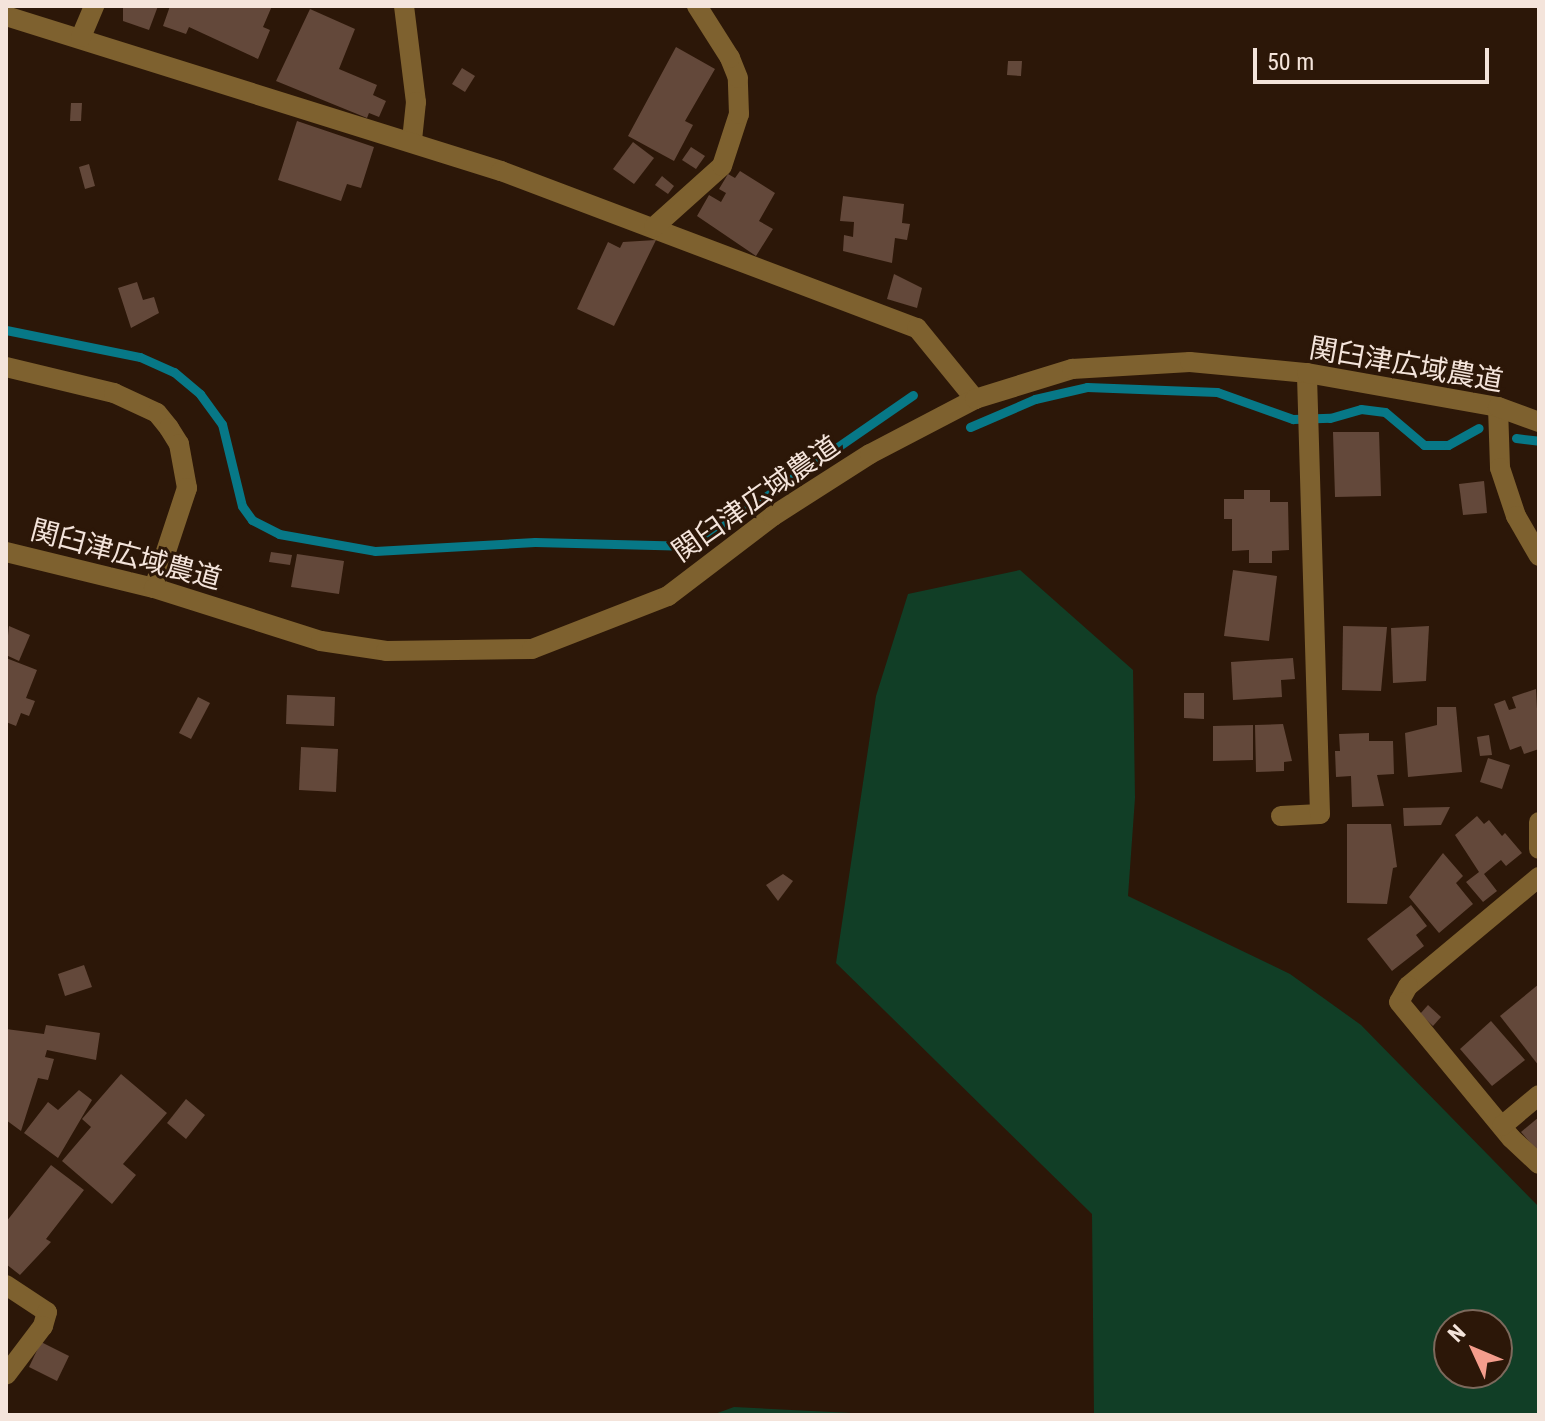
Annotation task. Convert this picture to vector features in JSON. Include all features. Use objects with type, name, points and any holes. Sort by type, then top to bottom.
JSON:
[{"type":"street","points":[[81,37],[94,6]]},
{"type":"street","points":[[403,6],[416,102],[412,141]]},
{"type":"street","points":[[654,227],[722,166],[739,114],[738,78],[730,58],[697,6]]},
{"type":"street","points":[[6,16],[412,141],[654,227],[917,328],[975,399]]},
{"type":"street","name":"関臼津広域農道","points":[[6,552],[154,588],[334,643],[386,651],[532,649],[668,596],[773,516],[870,454],[975,399],[1072,369],[1125,363],[1190,362],[1307,373],[1498,407],[1539,422]]},
{"type":"street","points":[[6,367],[114,393],[157,413],[169,428],[179,444],[187,488],[154,588]]},
{"type":"street","points":[[1281,816],[1320,814],[1307,373]]},
{"type":"street","points":[[1498,407],[1500,468],[1516,516],[1539,556]]},
{"type":"street","points":[[1539,822],[1539,849]]},
{"type":"street","points":[[1539,877],[1408,986],[1399,1002],[1502,1126],[1539,1164]]},
{"type":"street","points":[[1502,1126],[1539,1095]]},
{"type":"street","points":[[6,1285],[47,1312],[43,1326],[6,1375]]},
{"type":"green space","points":[[1020,570],[1133,670],[1135,798],[1128,896],[1290,974],[1361,1025],[1539,1207],[1539,1415],[1094,1415],[1092,1214],[836,963],[876,696],[908,594]]},
{"type":"green space","points":[[734,1407],[891,1415],[712,1415]]},
{"type":"building","points":[[123,6],[158,6],[149,30],[123,21]]},
{"type":"building","points":[[170,6],[272,6],[263,27],[270,30],[258,59],[189,27],[186,34],[163,26]]},
{"type":"building","points":[[310,9],[355,29],[339,69],[377,85],[373,95],[386,101],[379,117],[369,113],[367,118],[276,81]]},
{"type":"building","points":[[676,47],[715,69],[685,121],[693,125],[674,161],[628,136]]},
{"type":"building","points":[[1008,61],[1022,61],[1021,76],[1007,75]]},
{"type":"building","points":[[462,68],[475,76],[465,92],[452,84]]},
{"type":"building","points":[[71,103],[82,103],[81,121],[70,121]]},
{"type":"building","points":[[297,121],[374,147],[361,188],[347,184],[341,201],[278,180]]},
{"type":"building","points":[[633,142],[654,158],[634,184],[613,169]]},
{"type":"building","points":[[691,147],[705,156],[696,169],[682,160]]},
{"type":"building","points":[[89,164],[95,186],[85,189],[79,167]]},
{"type":"building","points":[[740,171],[775,193],[759,221],[773,229],[756,256],[697,216],[709,195],[721,202],[726,193],[719,189],[728,174],[735,178]]},
{"type":"building","points":[[662,176],[674,186],[668,194],[655,185]]},
{"type":"building","points":[[843,196],[904,204],[902,223],[910,224],[907,240],[895,238],[892,263],[843,251],[844,235],[853,237],[854,222],[840,221]]},
{"type":"building","points":[[656,240],[614,326],[577,309],[608,242],[620,248],[623,242]]},
{"type":"building","points":[[894,274],[922,288],[917,308],[887,299]]},
{"type":"building","points":[[137,282],[143,300],[154,297],[159,313],[131,328],[118,288]]},
{"type":"building","points":[[1333,432],[1379,432],[1381,496],[1335,497]]},
{"type":"building","points":[[1484,481],[1487,513],[1463,515],[1459,484]]},
{"type":"building","points":[[1244,490],[1270,490],[1270,502],[1288,502],[1289,550],[1272,551],[1272,563],[1249,563],[1249,550],[1232,551],[1232,519],[1224,519],[1224,499],[1244,499]]},
{"type":"building","points":[[271,552],[292,555],[290,565],[269,562]]},
{"type":"building","points":[[297,554],[344,561],[339,594],[291,587]]},
{"type":"building","points":[[1233,570],[1277,576],[1269,641],[1224,636]]},
{"type":"building","points":[[9,626],[30,635],[19,661],[6,655]]},
{"type":"building","points":[[1343,626],[1387,627],[1381,691],[1342,690]]},
{"type":"building","points":[[1429,626],[1426,681],[1393,683],[1391,628]]},
{"type":"building","points":[[6,658],[37,670],[26,698],[35,701],[29,716],[21,713],[16,726],[6,722]]},
{"type":"building","points":[[1293,658],[1295,679],[1281,680],[1282,697],[1233,700],[1231,662]]},
{"type":"building","points":[[1536,689],[1539,749],[1524,754],[1521,746],[1510,750],[1494,704],[1505,700],[1509,710],[1516,708],[1512,697]]},
{"type":"building","points":[[1184,693],[1204,693],[1204,719],[1184,718]]},
{"type":"building","points":[[287,695],[335,697],[334,726],[286,724]]},
{"type":"building","points":[[198,697],[210,703],[191,739],[179,733]]},
{"type":"building","points":[[1437,707],[1456,707],[1462,772],[1408,777],[1405,733],[1437,725]]},
{"type":"building","points":[[1283,724],[1292,761],[1284,762],[1284,771],[1256,772],[1255,725]]},
{"type":"building","points":[[1253,725],[1253,760],[1213,761],[1213,726]]},
{"type":"building","points":[[1369,733],[1369,741],[1393,741],[1394,774],[1377,775],[1384,806],[1352,807],[1351,776],[1336,777],[1335,751],[1340,751],[1339,734]]},
{"type":"building","points":[[1489,735],[1492,755],[1480,756],[1477,737]]},
{"type":"building","points":[[301,747],[338,749],[336,792],[299,790]]},
{"type":"building","points":[[1488,758],[1510,765],[1502,789],[1480,782]]},
{"type":"building","points":[[1450,807],[1441,825],[1404,826],[1403,808]]},
{"type":"building","points":[[1477,816],[1484,824],[1489,820],[1502,836],[1505,833],[1522,853],[1506,866],[1501,860],[1484,874],[1497,891],[1483,902],[1466,882],[1479,872],[1455,835]]},
{"type":"building","points":[[1347,824],[1391,824],[1397,867],[1393,868],[1387,904],[1347,903]]},
{"type":"building","points":[[1443,853],[1463,876],[1456,883],[1473,904],[1439,933],[1409,897]]},
{"type":"building","points":[[783,874],[793,881],[778,901],[766,885]]},
{"type":"building","points":[[1411,905],[1427,926],[1416,935],[1424,946],[1392,971],[1367,939]]},
{"type":"building","points":[[84,965],[92,987],[65,996],[58,974]]},
{"type":"building","points":[[1539,984],[1539,1066],[1500,1016]]},
{"type":"building","points":[[1428,1005],[1441,1017],[1433,1026],[1420,1014]]},
{"type":"building","points":[[1491,1021],[1525,1060],[1492,1086],[1460,1049]]},
{"type":"building","points":[[46,1025],[100,1033],[96,1060],[47,1050],[45,1057],[54,1059],[48,1080],[38,1078],[21,1131],[6,1120],[6,1029],[44,1034]]},
{"type":"building","points":[[121,1074],[167,1113],[123,1164],[136,1175],[112,1204],[62,1161],[91,1127],[82,1119]]},
{"type":"building","points":[[79,1090],[92,1100],[58,1158],[24,1133],[48,1102],[58,1110]]},
{"type":"building","points":[[186,1099],[205,1115],[186,1139],[167,1123]]},
{"type":"building","points":[[1539,1117],[1539,1153],[1521,1132]]},
{"type":"building","points":[[51,1165],[84,1190],[46,1239],[51,1242],[20,1275],[6,1264],[6,1222]]},
{"type":"building","points":[[41,1342],[69,1356],[57,1381],[29,1367]]},
{"type":"waterway","points":[[6,330],[140,357],[174,372],[200,394],[222,424],[242,506],[252,520],[279,534],[375,551],[535,542],[694,546],[913,395]]},
{"type":"waterway","points":[[970,427],[1035,399],[1087,387],[1217,392],[1293,419],[1330,418],[1361,409],[1385,412],[1424,445],[1448,445],[1479,428]]},
{"type":"waterway","points":[[1516,438],[1539,441]]}]
